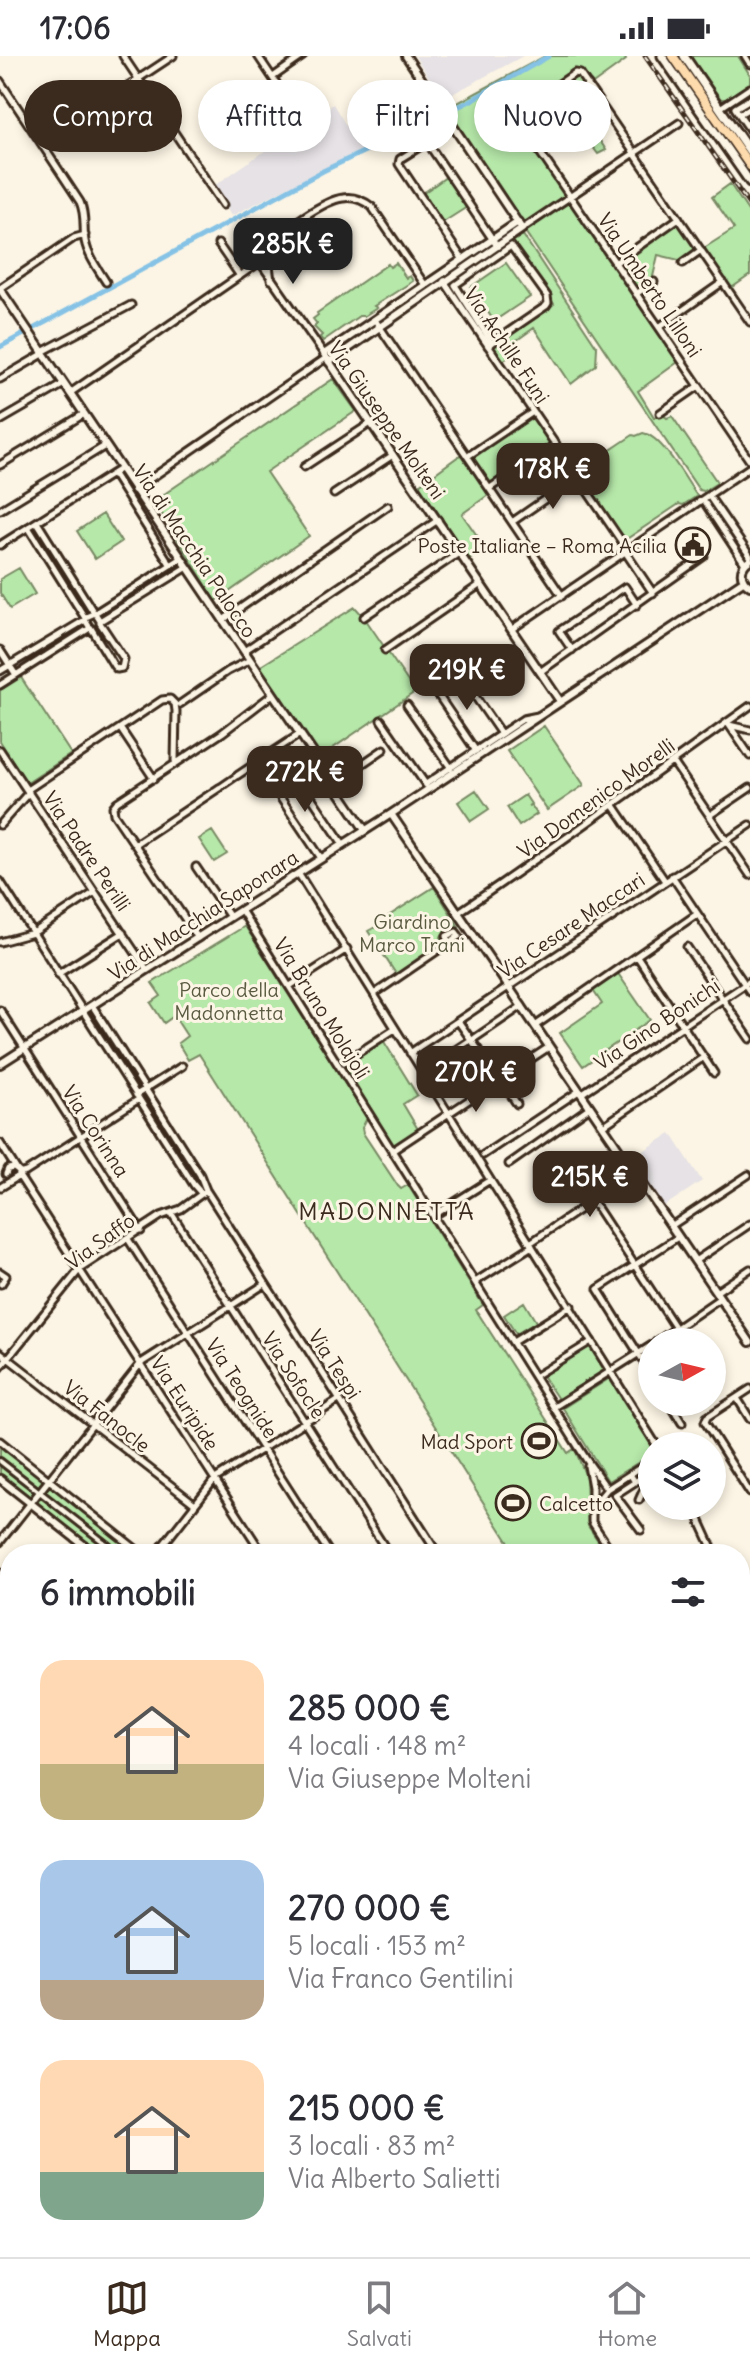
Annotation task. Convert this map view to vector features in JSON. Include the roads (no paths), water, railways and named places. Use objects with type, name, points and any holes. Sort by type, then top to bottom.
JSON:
[{"type":"main road","points":[[662,56],[750,182]]},
{"type":"main road","points":[[673,56],[750,166]]},
{"type":"main road","points":[[684,56],[750,152]]},
{"type":"street","points":[[123,56],[139,80],[173,56]]},
{"type":"street","points":[[258,56],[275,80]]},
{"type":"street","points":[[273,77],[303,56]]},
{"type":"street","points":[[406,56],[522,229]]},
{"type":"street","points":[[745,56],[750,64]]},
{"type":"street","points":[[565,80],[575,73],[584,80]]},
{"type":"street","points":[[0,81],[24,117]]},
{"type":"street","points":[[720,108],[750,88]]},
{"type":"street","points":[[750,99],[735,108],[750,130]]},
{"type":"street","points":[[739,114],[750,108]]},
{"type":"street","points":[[611,118],[750,322]]},
{"type":"street","points":[[134,490],[466,261],[522,229],[679,123]]},
{"type":"street","points":[[182,144],[223,205]]},
{"type":"street","points":[[466,261],[400,165],[401,158],[429,144],[495,242]]},
{"type":"street","points":[[47,152],[80,202],[85,214],[89,255],[106,282]]},
{"type":"street","name":"Via Umberto Lilloni","points":[[540,152],[750,461]]},
{"type":"street","points":[[271,280],[269,258],[276,240],[331,201],[354,198],[372,207],[425,285]]},
{"type":"street","points":[[615,263],[679,218]]},
{"type":"street","points":[[495,242],[518,222]]},
{"type":"street","points":[[0,289],[74,238],[85,235]]},
{"type":"street","name":"Via Giuseppe Molteni","points":[[242,236],[560,701]]},
{"type":"street","points":[[218,244],[240,276]]},
{"type":"street","points":[[511,246],[547,296],[548,303],[490,344],[455,285],[511,246]]},
{"type":"street","points":[[683,263],[701,250]]},
{"type":"street","points":[[70,393],[269,258]]},
{"type":"street","points":[[377,323],[425,285],[442,279]]},
{"type":"street","name":"Via Achille Funi","points":[[442,279],[490,344],[653,593]]},
{"type":"street","points":[[636,294],[654,282]]},
{"type":"street","points":[[659,327],[723,282]]},
{"type":"street","name":"Via di Macchia Palocco","points":[[0,289],[365,830]]},
{"type":"street","points":[[0,379],[131,305]]},
{"type":"street","points":[[377,323],[562,596]]},
{"type":"street","points":[[0,421],[64,384]]},
{"type":"street","points":[[660,413],[699,386]]},
{"type":"street","points":[[468,456],[533,412]]},
{"type":"street","points":[[0,465],[84,414]]},
{"type":"street","points":[[304,467],[371,423]]},
{"type":"street","points":[[490,488],[556,444]]},
{"type":"street","points":[[0,510],[105,446]]},
{"type":"street","points":[[334,494],[393,455]]},
{"type":"street","points":[[512,629],[750,467]]},
{"type":"street","points":[[0,545],[120,469]]},
{"type":"street","name":"Via di Macchia Palocco","points":[[113,474],[174,576]]},
{"type":"street","points":[[512,522],[578,477]]},
{"type":"street","points":[[706,498],[748,560],[741,572],[743,581],[750,586]]},
{"type":"street","points":[[223,620],[388,506]]},
{"type":"street","points":[[244,651],[438,520]]},
{"type":"street","points":[[28,527],[92,620],[123,658],[122,668],[114,666],[92,620],[37,522]]},
{"type":"street","points":[[364,617],[459,553]]},
{"type":"street","points":[[540,672],[704,556]]},
{"type":"street","points":[[0,685],[180,559]]},
{"type":"street","points":[[0,671],[186,568]]},
{"type":"street","name":"Via di Macchia Saponara","points":[[0,1064],[391,814],[418,795],[426,785],[538,716],[743,581]]},
{"type":"street","points":[[385,650],[481,584]]},
{"type":"street","points":[[572,650],[559,631],[625,587],[637,605]]},
{"type":"street","points":[[0,650],[16,675]]},
{"type":"street","points":[[180,704],[250,660]]},
{"type":"street","points":[[459,673],[501,734]]},
{"type":"street","points":[[434,689],[476,751]]},
{"type":"street","points":[[550,707],[553,690]]},
{"type":"street","points":[[198,938],[114,814],[113,807],[222,733],[273,694]]},
{"type":"street","points":[[0,825],[28,791],[162,700],[170,699],[175,704],[175,761]]},
{"type":"street","points":[[407,705],[451,768]]},
{"type":"street","name":"Via Domenico Morelli","points":[[459,912],[551,851],[750,706]]},
{"type":"street","points":[[381,720],[426,785],[527,717],[538,716]]},
{"type":"street","points":[[728,724],[750,730]]},
{"type":"street","points":[[728,724],[750,756]]},
{"type":"street","points":[[120,728],[154,779]]},
{"type":"street","points":[[135,844],[300,734]]},
{"type":"street","points":[[333,784],[384,749]]},
{"type":"street","name":"Via Padre Perilli","points":[[0,750],[147,970]]},
{"type":"street","points":[[673,762],[750,875]]},
{"type":"street","points":[[291,767],[343,844]]},
{"type":"street","points":[[710,815],[750,788]]},
{"type":"street","points":[[280,797],[321,858]]},
{"type":"street","points":[[613,804],[665,881]]},
{"type":"street","points":[[391,814],[522,1006],[546,1049],[580,1092],[750,1342]]},
{"type":"street","name":"Via Cesare Maccari","points":[[410,1053],[750,825]]},
{"type":"street","points":[[196,867],[230,917]]},
{"type":"street","points":[[298,873],[648,1432]]},
{"type":"street","points":[[672,876],[747,983],[750,992]]},
{"type":"street","name":"Via Tespi","points":[[0,881],[194,1185],[204,1192]]},
{"type":"street","points":[[0,942],[33,933],[95,892]]},
{"type":"street","name":"Via Bruno Molajoli","points":[[241,910],[607,1489]]},
{"type":"street","points":[[535,1026],[697,914]]},
{"type":"street","points":[[58,974],[123,933]]},
{"type":"street","points":[[374,994],[449,943]]},
{"type":"street","points":[[687,947],[750,1039]]},
{"type":"street","points":[[290,986],[347,949]]},
{"type":"street","points":[[637,956],[714,1073]]},
{"type":"street","name":"Via Gino Bonichi","points":[[483,1155],[747,983]]},
{"type":"street","name":"Via Tespi","points":[[92,1005],[200,1175],[204,1192],[432,1544]]},
{"type":"street","points":[[422,1072],[522,1006]]},
{"type":"street","name":"Via Corinna","points":[[0,1010],[141,1231]]},
{"type":"street","points":[[90,1024],[94,1017],[100,1017]]},
{"type":"street","points":[[458,1021],[517,1104]]},
{"type":"street","points":[[344,1062],[395,1029]]},
{"type":"street","points":[[392,1151],[546,1049]]},
{"type":"street","points":[[603,1126],[704,1057]]},
{"type":"street","points":[[8,1177],[26,1172],[81,1137],[139,1099],[145,1089],[182,1066]]},
{"type":"street","points":[[139,1099],[151,1099]]},
{"type":"street","points":[[509,1164],[590,1107]]},
{"type":"street","points":[[0,1143],[19,1174]]},
{"type":"street","points":[[0,1168],[8,1177]]},
{"type":"street","points":[[0,1188],[10,1168],[19,1174]]},
{"type":"street","points":[[475,1282],[634,1173]]},
{"type":"street","name":"Via Euripide","points":[[19,1174],[257,1544]]},
{"type":"street","points":[[670,1227],[748,1175]]},
{"type":"street","points":[[433,1216],[490,1180]]},
{"type":"street","name":"Via Saffo","points":[[0,1368],[80,1269],[204,1192]]},
{"type":"street","points":[[592,1200],[675,1328]]},
{"type":"street","name":"Via Sofocle","points":[[172,1214],[383,1544]]},
{"type":"street","points":[[695,1261],[750,1224]]},
{"type":"street","points":[[638,1351],[598,1289],[678,1237]]},
{"type":"street","name":"Via Teognide","points":[[128,1239],[324,1544]]},
{"type":"street","points":[[677,1328],[750,1269]]},
{"type":"street","points":[[0,1272],[6,1276],[1,1284]]},
{"type":"street","points":[[0,1542],[141,1363],[265,1284]]},
{"type":"street","points":[[513,1342],[571,1306]]},
{"type":"street","points":[[535,1376],[592,1341]]},
{"type":"street","name":"Via Fanocle","points":[[0,1352],[195,1504]]},
{"type":"street","points":[[554,1407],[638,1354]]},
{"type":"street","points":[[750,1389],[707,1417],[705,1422],[750,1493]]},
{"type":"street","points":[[737,1398],[750,1419]]},
{"type":"street","points":[[164,1544],[215,1479],[339,1400]]},
{"type":"street","points":[[678,1416],[682,1423]]},
{"type":"street","points":[[0,1441],[129,1544]]},
{"type":"street","points":[[586,1459],[592,1487],[594,1527],[606,1544]]},
{"type":"street","points":[[0,1461],[106,1544]]},
{"type":"street","points":[[592,1508],[607,1489],[638,1469]]},
{"type":"street","points":[[630,1474],[635,1482]]},
{"type":"street","points":[[0,1479],[82,1544]]},
{"type":"street","points":[[638,1480],[615,1495],[641,1530]]},
{"type":"street","points":[[699,1520],[710,1544]]},
{"type":"waterway","points":[[0,347],[323,171],[468,102],[549,56]]},
{"type":"waterway","points":[[532,1029],[568,1083]]},
{"type":"railway","points":[[645,56],[750,206]]},
{"type":"place","name":"Poste Italiane – Roma Acilia","points":[[693,545]]},
{"type":"place","name":"Mad Sport","points":[[539,1441]]},
{"type":"place","name":"Calcetto","points":[[513,1503]]},
{"type":"district","name":"MADONNETTA","points":[[387,1211]]},
{"type":"park label","name":"Giardino Marco Trani","points":[[412,932]]},
{"type":"park label","name":"Parco della Madonnetta","points":[[229,1000]]}]
